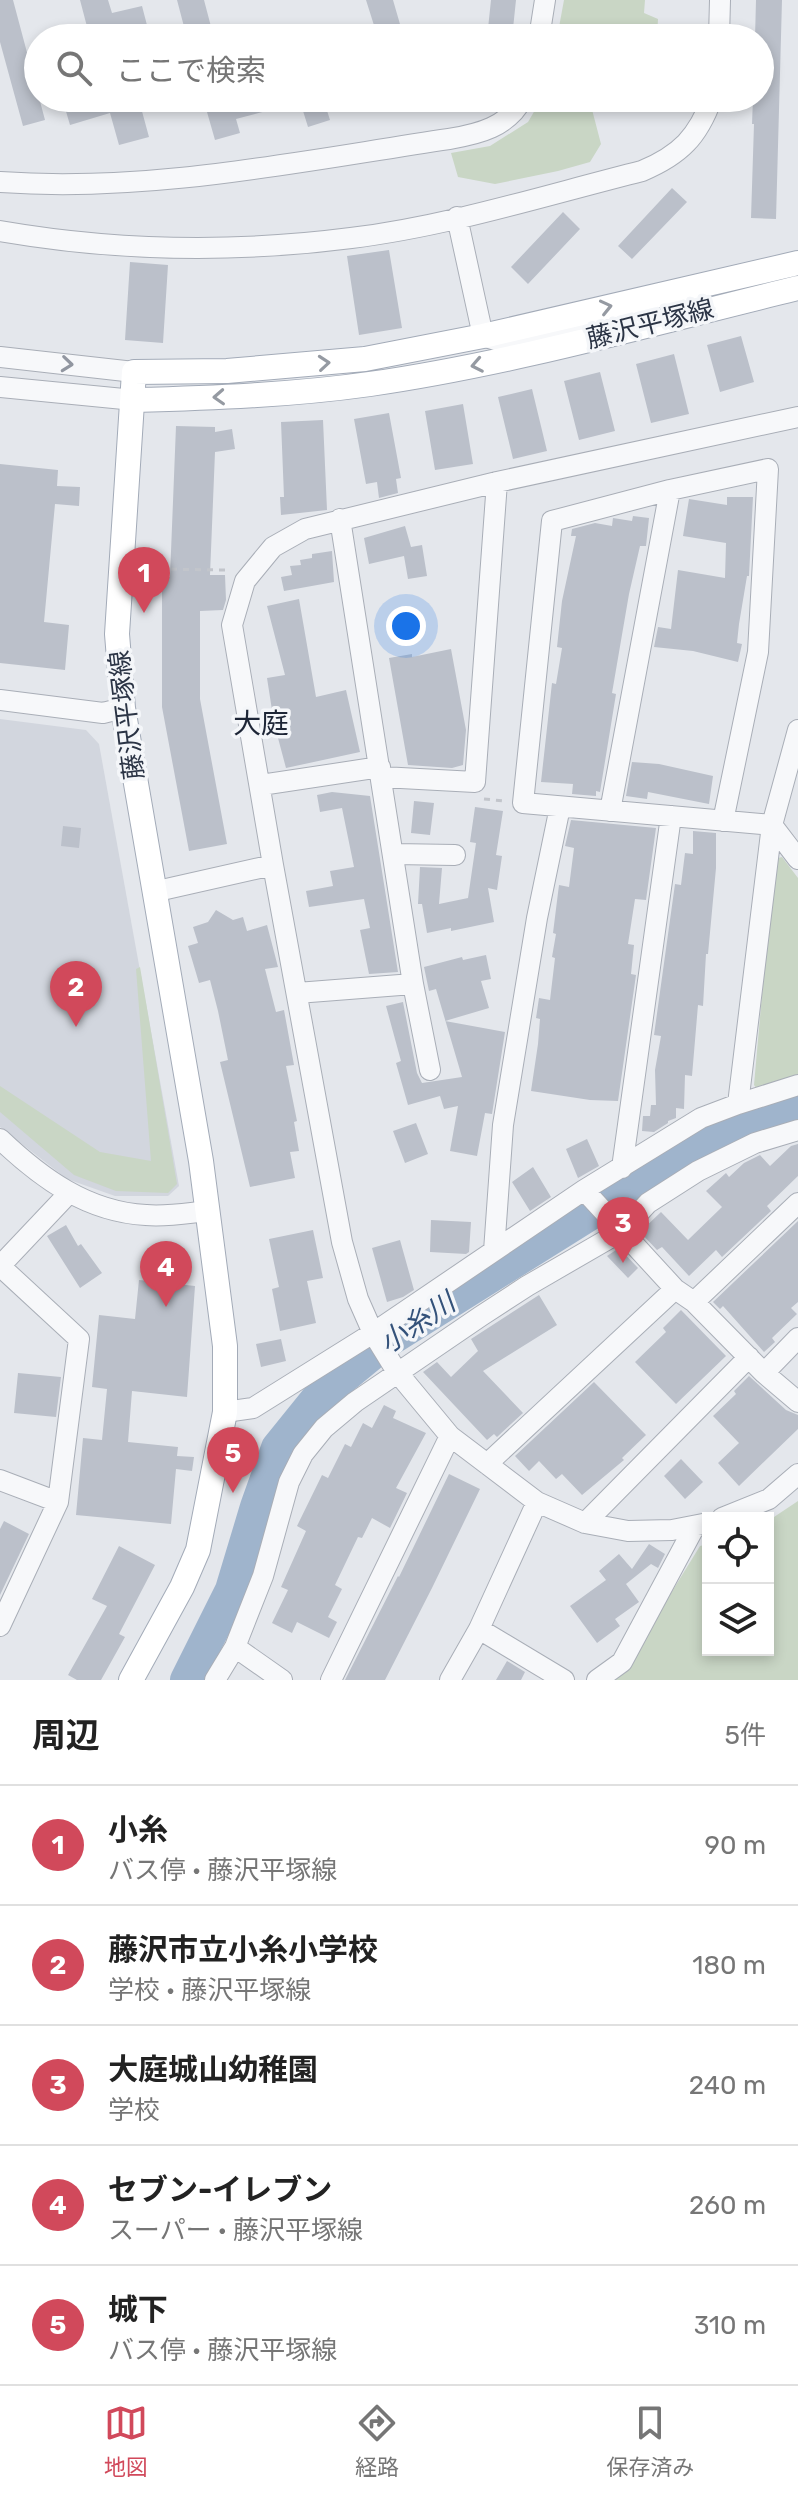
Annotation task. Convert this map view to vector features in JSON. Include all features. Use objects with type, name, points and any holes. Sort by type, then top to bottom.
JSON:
[{"type":"main road","name":"藤沢平塚線","points":[[134,372],[227,371],[365,359],[483,336],[798,263]]},
{"type":"main road","name":"藤沢平塚線","points":[[131,1680],[182,1587],[198,1550],[225,1412],[225,1346],[208,1211],[123,708],[117,634],[134,400],[227,397],[370,384],[487,363],[798,288]]},
{"type":"main road","points":[[134,372],[134,400]]},
{"type":"street","points":[[541,24],[545,0]]},
{"type":"street","points":[[719,24],[720,0]]},
{"type":"street","points":[[0,182],[49,186],[111,185],[174,179],[483,133],[504,121],[511,112]]},
{"type":"street","points":[[0,231],[127,247],[224,247],[354,238],[457,217],[642,171],[664,161],[684,146],[703,122],[707,112]]},
{"type":"street","points":[[457,217],[483,336],[511,345],[582,328],[613,333]]},
{"type":"street","points":[[0,357],[134,372]]},
{"type":"street","points":[[0,387],[134,400]]},
{"type":"street","points":[[702,1525],[672,1530],[628,1531],[585,1523],[537,1502],[450,1436],[394,1366],[375,1336],[358,1299],[342,1242],[232,625],[245,581],[273,547],[305,529],[497,482],[798,417]]},
{"type":"street","points":[[723,821],[758,652],[768,469],[670,490],[552,521],[523,803],[560,807],[671,816],[723,821],[772,825],[798,859]]},
{"type":"street","points":[[261,785],[381,772],[475,782],[497,482]]},
{"type":"street","points":[[610,811],[670,490]]},
{"type":"street","points":[[340,519],[413,984],[434,1056]]},
{"type":"street","points":[[0,700],[103,713],[123,708]]},
{"type":"street","points":[[738,1104],[772,825],[798,730]]},
{"type":"street","points":[[494,1251],[503,1125],[537,918],[560,807]]},
{"type":"street","points":[[622,1168],[671,816]]},
{"type":"street","points":[[394,854],[455,855]]},
{"type":"street","points":[[153,892],[273,865]]},
{"type":"street","points":[[297,993],[413,984]]},
{"type":"street","points":[[225,1412],[253,1408],[375,1336],[494,1251],[588,1194],[622,1168],[701,1118],[798,1085]]},
{"type":"street","points":[[215,1680],[235,1647],[263,1576],[289,1482],[303,1454],[324,1428],[394,1366],[527,1286],[698,1171],[755,1143],[798,1130]]},
{"type":"street","points":[[0,1139],[31,1169],[92,1204],[147,1216],[208,1211]]},
{"type":"street","points":[[0,1626],[58,1502],[79,1339],[0,1266],[69,1193]]},
{"type":"street","points":[[588,1194],[675,1289],[694,1302],[764,1373],[798,1402]]},
{"type":"street","points":[[694,1302],[798,1203]]},
{"type":"street","points":[[487,1464],[675,1289]]},
{"type":"street","points":[[764,1373],[798,1338]]},
{"type":"street","points":[[585,1523],[749,1357]]},
{"type":"street","points":[[331,1680],[450,1436]]},
{"type":"street","points":[[737,1512],[769,1499],[798,1474]]},
{"type":"street","points":[[0,1480],[58,1502]]},
{"type":"street","points":[[450,1680],[479,1629],[537,1502]]},
{"type":"street","points":[[597,1680],[622,1662],[702,1525]]},
{"type":"street","points":[[479,1629],[564,1680]]},
{"type":"street","points":[[235,1647],[282,1680]]},
{"type":"path","points":[[147,569],[237,570]]},
{"type":"shaded area","points":[[0,719],[86,730],[99,744],[179,1186],[168,1196],[115,1196],[67,1179],[0,1127]]},
{"type":"green space","points":[[564,0],[645,0],[644,13],[658,19],[658,24],[560,24]]},
{"type":"green space","points":[[534,112],[593,112],[601,144],[590,162],[558,171],[495,184],[458,177],[451,153],[490,146],[528,122]]},
{"type":"green space","points":[[782,857],[798,878],[798,1079],[760,1093],[754,1085],[774,859]]},
{"type":"green space","points":[[140,967],[177,1184],[168,1193],[116,1191],[74,1175],[0,1112],[0,1086],[100,1152],[151,1161],[136,969]]},
{"type":"green space","points":[[798,1501],[798,1680],[606,1680],[626,1666],[702,1546],[702,1656],[774,1656],[774,1517]]},
{"type":"building","points":[[0,0],[13,0],[24,41],[24,112],[43,112],[45,120],[23,126],[0,42]]},
{"type":"building","points":[[80,0],[108,0],[112,13],[142,6],[147,24],[86,24]]},
{"type":"building","points":[[177,0],[204,0],[210,24],[183,24]]},
{"type":"building","points":[[366,0],[393,0],[400,24],[374,24]]},
{"type":"building","points":[[491,0],[516,0],[513,24],[488,24]]},
{"type":"building","points":[[756,0],[782,0],[776,219],[751,218],[752,112],[774,112],[774,24],[755,24]]},
{"type":"building","points":[[66,112],[142,112],[149,137],[119,145],[110,113],[70,125]]},
{"type":"building","points":[[207,112],[262,112],[236,119],[240,133],[215,140]]},
{"type":"building","points":[[303,112],[327,112],[330,120],[308,127]]},
{"type":"building","points":[[672,188],[687,202],[632,259],[618,246]]},
{"type":"building","points":[[563,212],[580,229],[528,284],[511,267]]},
{"type":"building","points":[[389,250],[402,328],[359,335],[347,256]]},
{"type":"building","points":[[130,262],[168,265],[163,343],[125,340]]},
{"type":"building","points":[[741,336],[754,382],[720,392],[707,345]]},
{"type":"building","points":[[674,354],[689,414],[651,423],[636,364]]},
{"type":"building","points":[[600,372],[615,431],[579,440],[564,381]]},
{"type":"building","points":[[532,389],[547,451],[513,459],[498,397]]},
{"type":"building","points":[[463,404],[473,464],[435,470],[425,411]]},
{"type":"building","points":[[389,413],[401,478],[396,479],[398,493],[379,498],[377,482],[366,484],[354,419]]},
{"type":"building","points":[[323,420],[327,510],[281,515],[280,497],[284,497],[281,422]]},
{"type":"building","points":[[176,426],[215,427],[215,432],[232,429],[235,449],[215,452],[210,575],[225,575],[226,600],[223,610],[200,611],[200,699],[227,844],[189,851],[162,707],[162,577],[170,577]]},
{"type":"building","points":[[0,464],[58,470],[57,486],[80,487],[79,506],[55,504],[44,622],[69,625],[65,670],[0,663]]},
{"type":"building","points":[[727,497],[753,497],[749,576],[739,624],[737,643],[742,644],[738,662],[693,651],[654,647],[658,627],[671,629],[678,570],[725,578],[726,543],[683,536],[689,499],[727,505]]},
{"type":"building","points":[[633,516],[649,518],[646,546],[640,546],[629,594],[612,693],[616,694],[600,792],[596,791],[596,796],[572,794],[573,784],[541,782],[552,683],[556,684],[562,648],[557,647],[562,601],[576,536],[571,536],[572,529],[595,523],[612,526],[613,518],[632,521]]},
{"type":"building","points":[[405,526],[411,547],[422,545],[427,576],[408,579],[404,556],[369,564],[364,538]]},
{"type":"building","points":[[332,551],[334,582],[284,591],[281,577],[292,575],[290,566],[301,565],[300,560],[312,558],[312,554]]},
{"type":"building","points":[[299,599],[316,697],[346,690],[360,752],[286,768],[274,723],[267,678],[285,675],[267,606]]},
{"type":"building","points":[[451,649],[466,730],[463,765],[452,768],[408,765],[389,658]]},
{"type":"building","points":[[632,762],[659,764],[713,776],[709,804],[648,792],[647,799],[626,796]]},
{"type":"building","points":[[332,792],[370,796],[398,972],[369,974],[360,930],[370,928],[364,899],[309,907],[306,891],[333,886],[330,871],[354,867],[342,808],[320,812],[317,795]]},
{"type":"building","points":[[414,801],[434,803],[430,835],[411,833]]},
{"type":"building","points":[[475,807],[503,811],[496,855],[502,856],[497,890],[488,888],[494,922],[427,933],[422,904],[418,904],[420,867],[442,868],[439,904],[468,898],[476,843],[470,842]]},
{"type":"building","points":[[571,820],[656,828],[646,900],[635,899],[628,944],[634,945],[631,974],[636,975],[618,1101],[531,1091],[538,1044],[540,1019],[536,1018],[539,998],[550,1000],[559,885],[569,887],[574,848],[565,846]]},
{"type":"building","points":[[63,826],[81,828],[79,848],[61,846]]},
{"type":"building","points":[[693,831],[716,833],[716,868],[703,1006],[698,1005],[692,1076],[685,1075],[684,1109],[676,1108],[676,1118],[654,1132],[642,1131],[643,1116],[650,1116],[651,1105],[656,1105],[655,1070],[661,1036],[654,1035],[675,884],[681,885],[685,853],[693,854]]},
{"type":"building","points":[[216,910],[233,920],[243,917],[247,931],[267,925],[278,967],[265,969],[276,1012],[284,1010],[294,1065],[286,1066],[297,1121],[294,1122],[299,1151],[290,1152],[295,1178],[250,1187],[220,1062],[228,1060],[218,1011],[210,980],[199,983],[188,946],[198,943],[193,927],[208,922]]},
{"type":"building","points":[[486,955],[491,979],[481,981],[489,1008],[445,1021],[436,989],[429,991],[424,967],[462,957],[463,960]]},
{"type":"building","points":[[403,1002],[417,1073],[422,1083],[462,1077],[445,1021],[505,1032],[492,1114],[485,1113],[477,1156],[450,1151],[458,1106],[444,1109],[440,1096],[408,1105],[396,1063],[401,1061],[386,1006]]},
{"type":"building","points":[[416,1123],[428,1154],[405,1163],[393,1131]]},
{"type":"building","points":[[587,1139],[599,1166],[578,1178],[566,1149]]},
{"type":"building","points":[[798,1144],[798,1176],[767,1206],[771,1211],[722,1257],[716,1250],[689,1276],[662,1247],[657,1250],[640,1232],[661,1212],[688,1240],[722,1207],[706,1191],[726,1173],[729,1177],[744,1163],[760,1155],[770,1166],[791,1146]]},
{"type":"building","points":[[533,1167],[551,1197],[530,1211],[512,1182]]},
{"type":"building","points":[[431,1220],[471,1222],[469,1252],[430,1252]]},
{"type":"building","points":[[798,1221],[798,1302],[791,1308],[797,1314],[772,1338],[775,1342],[764,1352],[723,1306],[720,1309],[713,1302]]},
{"type":"building","points":[[66,1225],[78,1246],[81,1244],[102,1273],[80,1288],[47,1236]]},
{"type":"building","points":[[313,1230],[323,1278],[307,1281],[316,1323],[280,1331],[272,1289],[279,1287],[269,1239]]},
{"type":"building","points":[[400,1240],[414,1290],[387,1302],[372,1248]]},
{"type":"building","points":[[619,1248],[638,1268],[628,1278],[607,1256]]},
{"type":"building","points":[[139,1280],[195,1286],[187,1397],[132,1391],[128,1442],[178,1447],[177,1456],[194,1457],[192,1471],[176,1469],[171,1524],[76,1515],[83,1438],[102,1440],[107,1389],[92,1387],[99,1315],[135,1319]]},
{"type":"building","points":[[539,1295],[557,1325],[483,1371],[523,1413],[497,1437],[494,1434],[487,1440],[423,1372],[437,1362],[451,1377],[478,1351],[471,1339]]},
{"type":"building","points":[[681,1310],[726,1356],[676,1404],[635,1362],[666,1332],[663,1328]]},
{"type":"building","points":[[281,1339],[286,1361],[261,1367],[256,1344]]},
{"type":"building","points":[[18,1373],[61,1377],[56,1417],[14,1413]]},
{"type":"building","points":[[749,1376],[786,1410],[798,1415],[798,1429],[739,1486],[718,1463],[739,1443],[713,1416]]},
{"type":"building","points":[[594,1382],[646,1435],[622,1458],[624,1460],[582,1495],[562,1474],[556,1479],[539,1461],[529,1471],[515,1456]]},
{"type":"building","points":[[384,1405],[396,1411],[393,1418],[426,1433],[396,1488],[407,1493],[390,1528],[372,1518],[362,1538],[358,1537],[335,1585],[342,1589],[328,1617],[337,1622],[329,1638],[297,1622],[292,1633],[272,1623],[288,1590],[281,1587],[306,1531],[297,1526],[322,1475],[328,1478],[345,1444],[351,1447],[363,1423],[372,1428]]},
{"type":"building","points":[[681,1459],[703,1482],[685,1499],[664,1476]]},
{"type":"building","points":[[449,1474],[480,1489],[432,1588],[385,1680],[345,1680],[399,1577]]},
{"type":"building","points":[[4,1521],[29,1534],[0,1595],[0,1529]]},
{"type":"building","points":[[649,1544],[665,1554],[658,1568],[651,1564],[626,1584],[639,1602],[615,1619],[620,1626],[597,1643],[570,1606],[606,1580],[599,1571],[619,1554],[632,1569]]},
{"type":"building","points":[[119,1546],[155,1565],[119,1634],[125,1637],[101,1680],[77,1680],[68,1675],[107,1606],[92,1599]]},
{"type":"building","points":[[507,1661],[525,1672],[521,1680],[496,1680]]},
{"type":"waterway","name":"小糸川","points":[[187,1680],[232,1590],[278,1448],[320,1396],[388,1340],[699,1145],[723,1133],[798,1110]]},
{"type":"place","name":"小糸","points":[[144,613]]},
{"type":"place","name":"藤沢市立小糸小学校","points":[[76,1027]]},
{"type":"place","name":"大庭城山幼稚園","points":[[623,1263]]},
{"type":"place","name":"セブン-イレブン","points":[[166,1307]]},
{"type":"place","name":"城下","points":[[233,1493]]},
{"type":"district","name":"大庭","points":[[261,723]]}]
